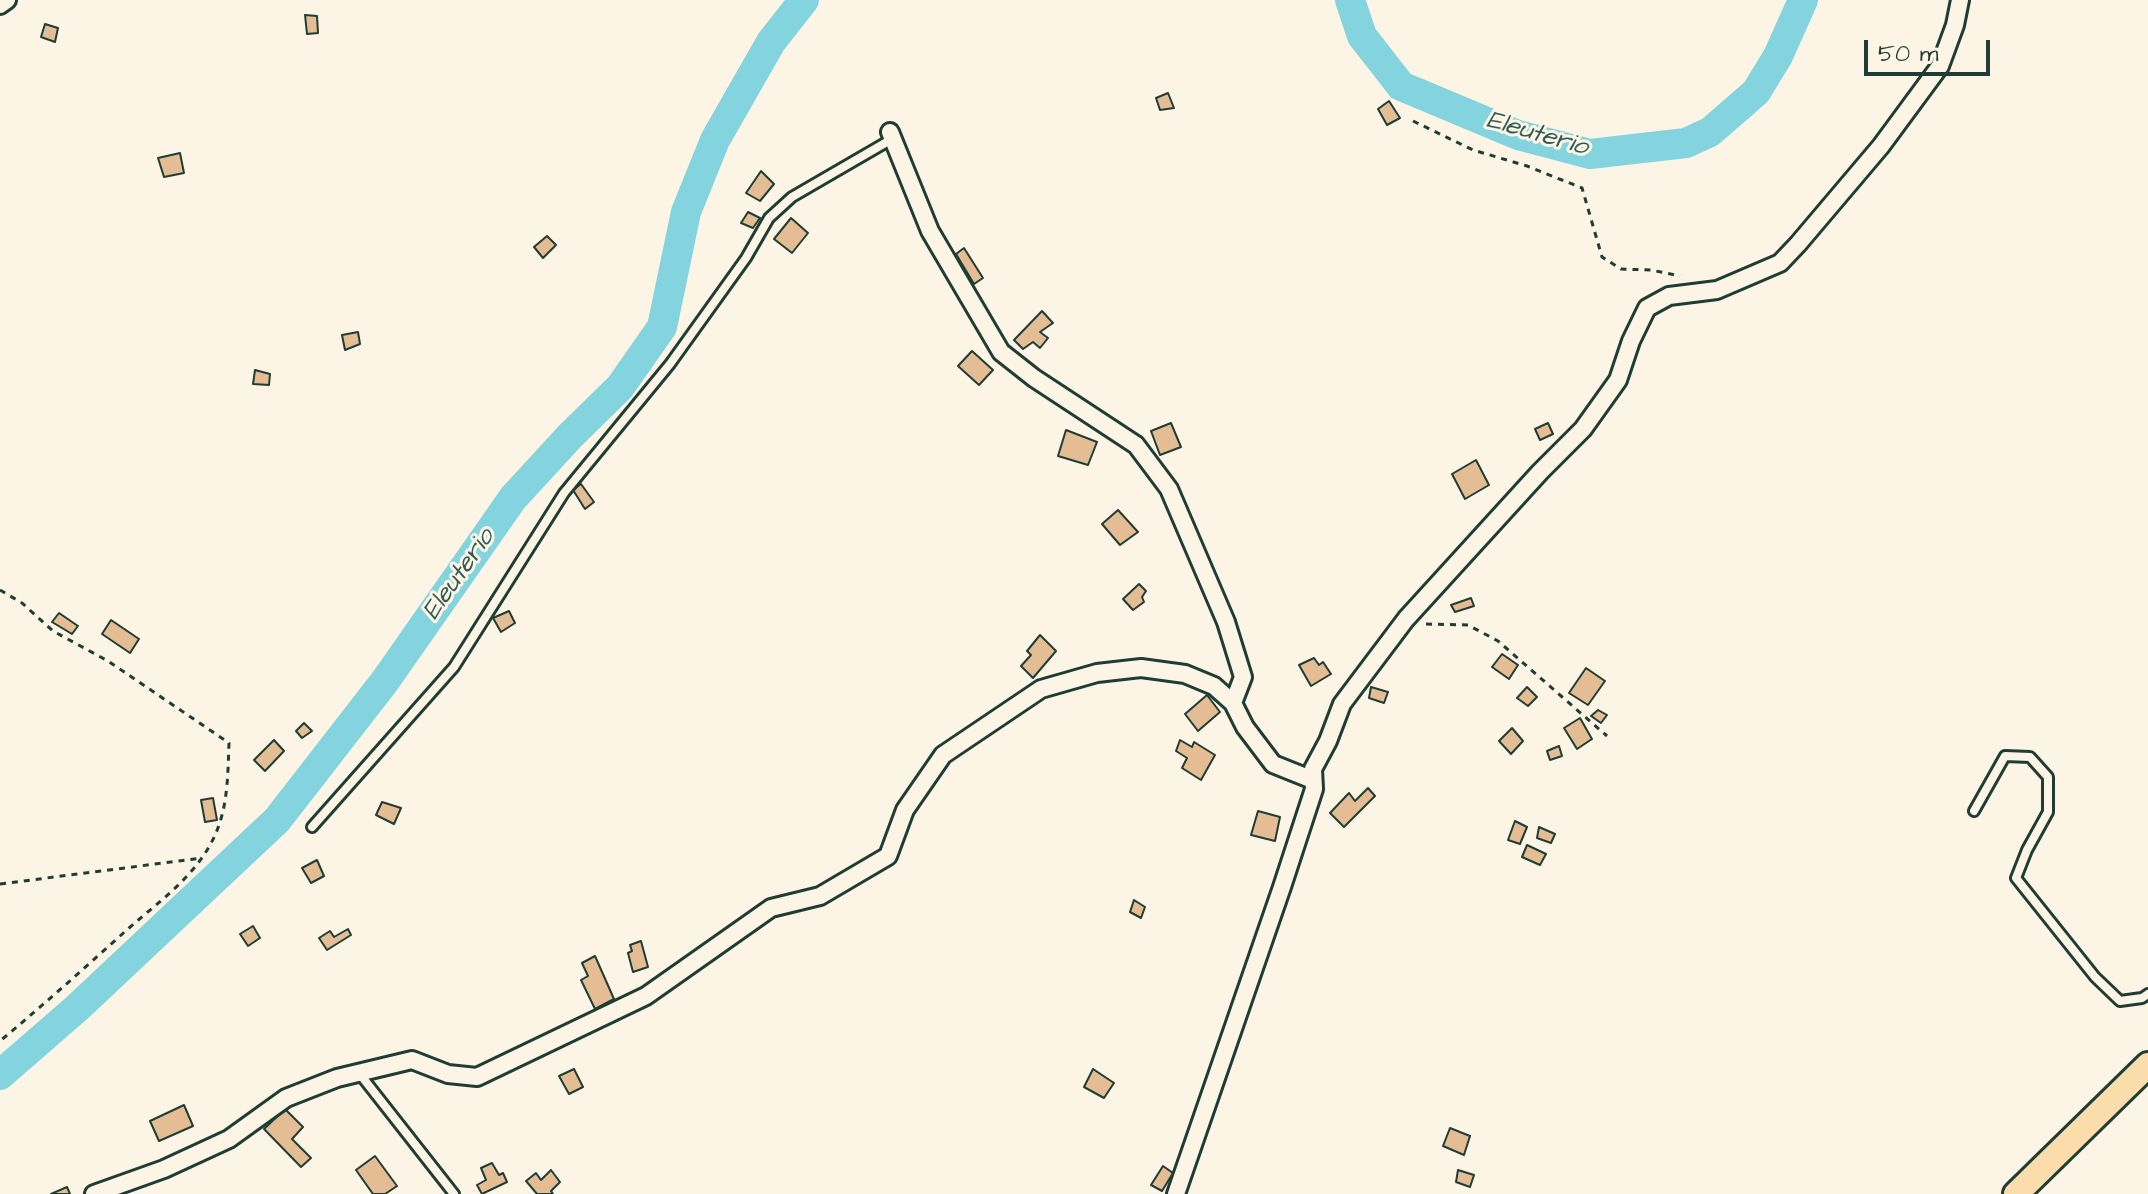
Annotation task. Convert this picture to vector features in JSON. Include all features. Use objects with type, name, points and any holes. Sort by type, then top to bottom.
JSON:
[{"type":"main road","points":[[2016,1194],[2148,1065]]},
{"type":"street","points":[[0,5],[7,0]]},
{"type":"street","points":[[1176,1194],[1314,789],[1313,769],[1342,704],[1402,624],[1583,429],[1618,380],[1631,341],[1647,308],[1669,296],[1717,290],[1780,263],[1798,244],[1881,146],[1940,66],[1955,25],[1960,0]]},
{"type":"street","points":[[891,136],[930,231],[1001,352],[1034,378],[1136,445],[1169,489],[1226,622],[1243,677],[1233,703]]},
{"type":"street","points":[[100,1193],[164,1169],[229,1139],[286,1098],[358,1072],[412,1060],[448,1074],[477,1077],[646,996],[771,908],[820,896],[888,856],[905,810],[943,755],[1041,689],[1097,673],[1141,668],[1185,674],[1214,686],[1233,703],[1245,727],[1273,764],[1313,780]]},
{"type":"lane","points":[[312,827],[454,667],[564,493],[670,364],[746,258],[769,218],[792,197],[891,136]]},
{"type":"lane","points":[[1974,811],[2005,756],[2030,757],[2048,777],[2048,812],[2016,878],[2095,977],[2120,1001],[2142,998],[2148,994]]},
{"type":"lane","points":[[358,1072],[454,1194]]},
{"type":"path","points":[[1413,121],[1473,150],[1527,166],[1582,188],[1602,257],[1621,269],[1651,270],[1682,277]]},
{"type":"path","points":[[0,590],[22,603],[53,631],[108,661],[229,743],[228,778],[220,823],[202,858],[179,885],[0,1041]]},
{"type":"path","points":[[1402,624],[1468,625],[1498,641],[1607,736]]},
{"type":"path","points":[[0,884],[202,858]]},
{"type":"building","points":[[305,15],[317,16],[318,33],[307,34]]},
{"type":"building","points":[[45,24],[58,28],[55,42],[41,37]]},
{"type":"building","points":[[1168,93],[1174,108],[1160,110],[1156,98]]},
{"type":"building","points":[[1389,101],[1400,118],[1387,125],[1378,109]]},
{"type":"building","points":[[180,153],[184,173],[164,177],[158,158]]},
{"type":"building","points":[[761,171],[774,184],[760,201],[746,193]]},
{"type":"building","points":[[748,212],[760,218],[753,228],[741,223]]},
{"type":"building","points":[[791,218],[808,233],[792,253],[774,239]]},
{"type":"building","points":[[547,236],[556,245],[543,258],[534,247]]},
{"type":"building","points":[[964,248],[983,278],[974,284],[956,254]]},
{"type":"building","points":[[1042,311],[1053,323],[1040,332],[1048,338],[1040,348],[1033,342],[1023,349],[1014,340]]},
{"type":"building","points":[[358,332],[360,344],[345,350],[342,335]]},
{"type":"building","points":[[972,351],[993,370],[979,385],[958,366]]},
{"type":"building","points":[[255,370],[270,374],[269,385],[253,384]]},
{"type":"building","points":[[1171,423],[1181,447],[1160,455],[1151,431]]},
{"type":"building","points":[[1548,423],[1553,434],[1540,440],[1535,429]]},
{"type":"building","points":[[1066,430],[1097,442],[1088,465],[1058,456]]},
{"type":"building","points":[[1476,460],[1489,485],[1465,499],[1452,474]]},
{"type":"building","points":[[581,484],[594,502],[585,509],[573,490]]},
{"type":"building","points":[[1118,510],[1138,532],[1120,545],[1102,524]]},
{"type":"building","points":[[1139,584],[1146,591],[1142,597],[1144,602],[1133,610],[1123,599]]},
{"type":"building","points":[[1471,598],[1474,606],[1455,612],[1451,605]]},
{"type":"building","points":[[509,611],[515,623],[501,632],[493,618]]},
{"type":"building","points":[[59,613],[78,626],[72,634],[52,622]]},
{"type":"building","points":[[111,620],[139,639],[130,653],[102,634]]},
{"type":"building","points":[[1040,635],[1056,651],[1033,678],[1021,666],[1031,655],[1027,651]]},
{"type":"building","points":[[1502,654],[1518,665],[1509,679],[1492,667]]},
{"type":"building","points":[[1314,658],[1319,665],[1323,662],[1331,674],[1311,686],[1299,665]]},
{"type":"building","points":[[1586,668],[1605,681],[1588,705],[1569,693]]},
{"type":"building","points":[[1371,687],[1388,692],[1384,703],[1369,698]]},
{"type":"building","points":[[1527,687],[1537,697],[1528,706],[1517,698]]},
{"type":"building","points":[[1207,695],[1220,712],[1198,731],[1185,714]]},
{"type":"building","points":[[1598,710],[1607,715],[1601,723],[1591,716]]},
{"type":"building","points":[[1580,718],[1592,739],[1577,749],[1564,728]]},
{"type":"building","points":[[304,723],[312,731],[302,738],[296,731]]},
{"type":"building","points":[[1512,728],[1523,741],[1511,754],[1499,741]]},
{"type":"building","points":[[274,740],[284,751],[265,771],[254,760]]},
{"type":"building","points":[[1180,740],[1192,747],[1194,742],[1215,755],[1201,780],[1182,768],[1187,758],[1176,751]]},
{"type":"building","points":[[1559,746],[1562,756],[1550,760],[1547,751]]},
{"type":"building","points":[[1368,788],[1375,796],[1344,827],[1330,813],[1349,793],[1355,801]]},
{"type":"building","points":[[213,798],[217,820],[205,822],[201,800]]},
{"type":"building","points":[[382,802],[401,808],[394,824],[376,815]]},
{"type":"building","points":[[1258,811],[1280,817],[1275,841],[1251,835]]},
{"type":"building","points":[[1515,821],[1527,827],[1520,844],[1508,840]]},
{"type":"building","points":[[1539,827],[1555,834],[1551,843],[1537,838]]},
{"type":"building","points":[[1527,845],[1546,854],[1540,865],[1522,857]]},
{"type":"building","points":[[317,860],[324,876],[311,883],[302,868]]},
{"type":"building","points":[[1134,900],[1145,907],[1141,918],[1130,912]]},
{"type":"building","points":[[253,926],[260,938],[248,946],[240,934]]},
{"type":"building","points":[[348,929],[351,935],[327,950],[319,938],[330,931],[334,937]]},
{"type":"building","points":[[641,941],[648,967],[633,972],[628,953],[632,951],[630,945]]},
{"type":"building","points":[[595,956],[614,999],[595,1009],[581,980],[588,976],[582,963]]},
{"type":"building","points":[[574,1069],[583,1087],[569,1094],[559,1076]]},
{"type":"building","points":[[1093,1069],[1114,1083],[1104,1098],[1084,1087]]},
{"type":"building","points":[[184,1105],[193,1126],[159,1141],[150,1121]]},
{"type":"building","points":[[285,1109],[303,1127],[292,1139],[311,1158],[301,1167],[264,1129]]},
{"type":"building","points":[[1450,1128],[1470,1136],[1464,1155],[1443,1146]]},
{"type":"building","points":[[375,1156],[397,1186],[385,1194],[373,1194],[356,1170]]},
{"type":"building","points":[[492,1163],[499,1175],[503,1173],[507,1182],[482,1194],[477,1185],[486,1180],[481,1168]]},
{"type":"building","points":[[1163,1166],[1173,1173],[1162,1191],[1151,1185]]},
{"type":"building","points":[[551,1170],[560,1182],[551,1191],[553,1194],[537,1194],[526,1181],[536,1173],[541,1180]]},
{"type":"building","points":[[1458,1170],[1474,1175],[1470,1187],[1456,1182]]},
{"type":"building","points":[[67,1187],[70,1194],[51,1194]]},
{"type":"waterway","name":"Eleuterio","points":[[0,1075],[77,1008],[277,820],[385,681],[513,498],[620,387],[662,327],[686,212],[715,140],[771,42],[804,0]]},
{"type":"waterway","name":"Eleuterio","points":[[1350,0],[1362,36],[1401,86],[1518,135],[1590,154],[1686,143],[1710,132],[1756,92],[1778,56],[1803,0]]}]
